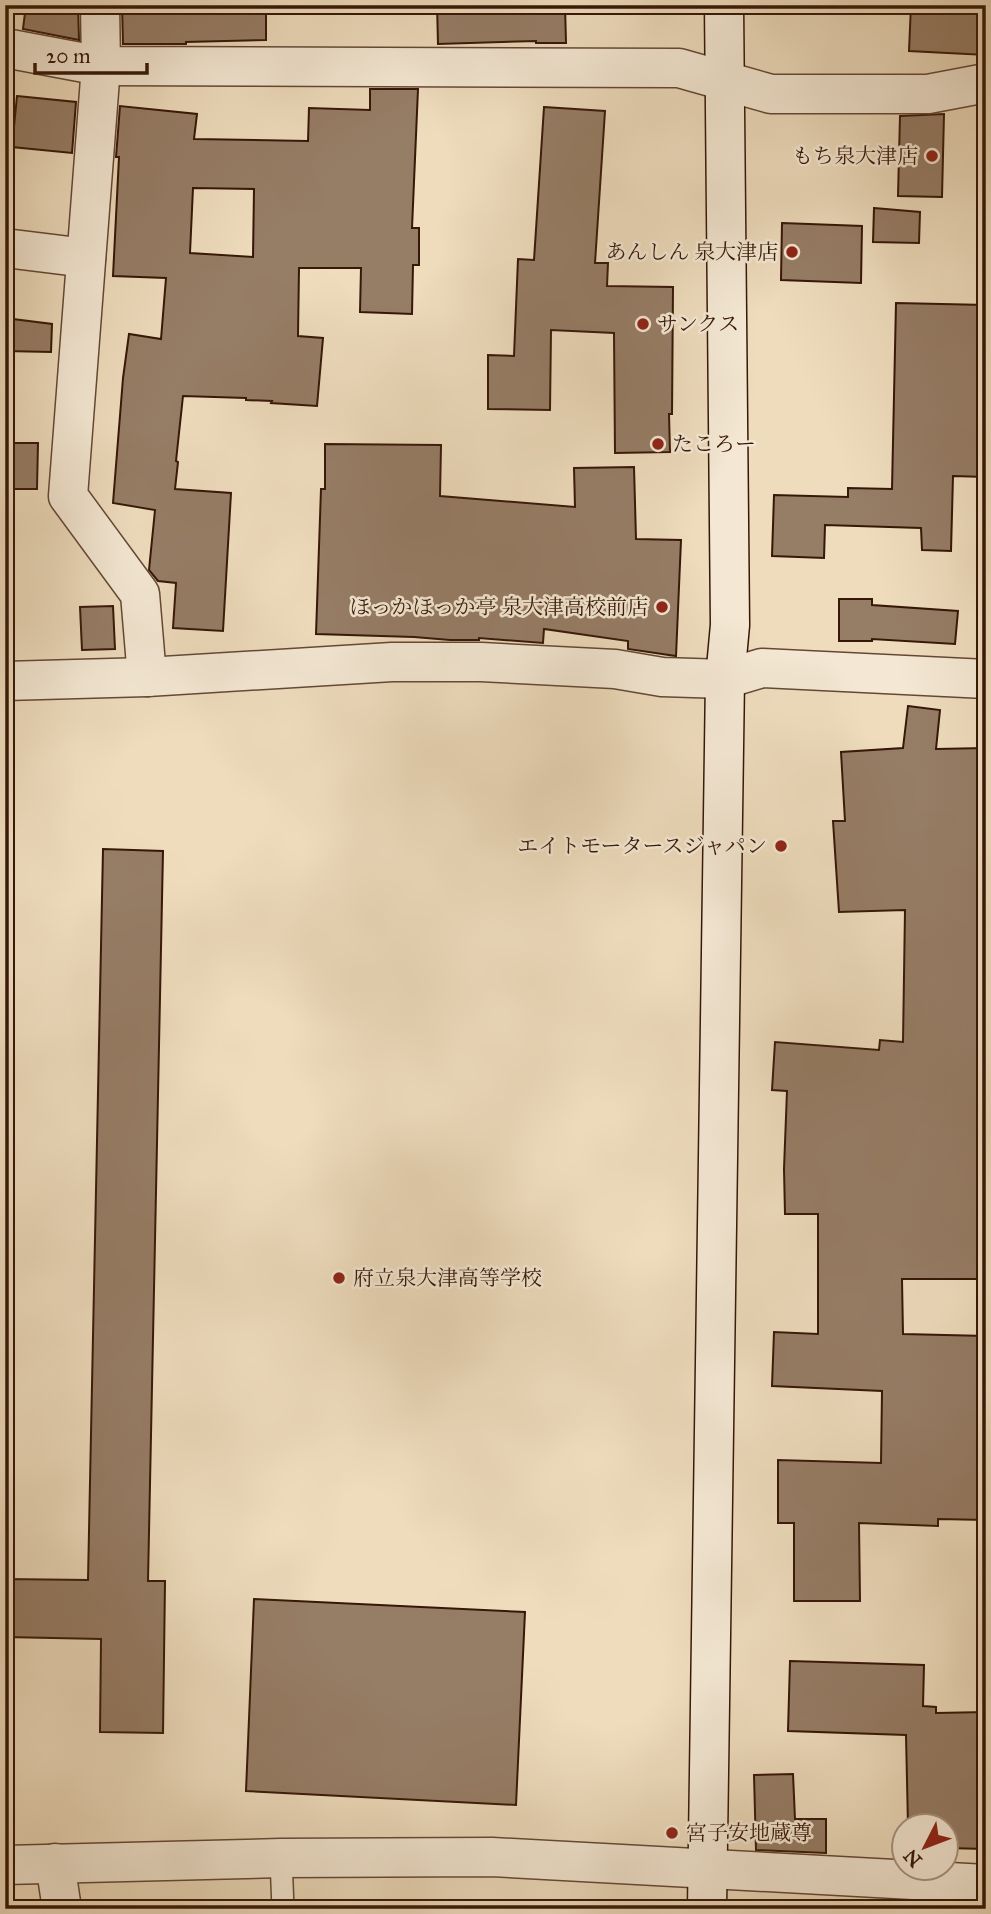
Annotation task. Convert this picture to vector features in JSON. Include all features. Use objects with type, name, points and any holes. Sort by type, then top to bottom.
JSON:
[{"type":"street","points":[[100,5],[102,66],[68,496],[140,594],[147,677]]},
{"type":"street","points":[[707,1909],[725,679],[730,625],[724,5]]},
{"type":"street","points":[[5,48],[102,66],[679,68],[772,94],[928,94],[986,83]]},
{"type":"street","points":[[5,248],[86,258]]},
{"type":"street","points":[[5,681],[147,677],[392,662],[481,662],[615,669],[662,677],[725,679],[762,668],[986,679]]},
{"type":"street","points":[[5,1865],[281,1858],[492,1857],[986,1884]]},
{"type":"street","points":[[55,1863],[62,1909]]},
{"type":"lane","points":[[281,1858],[283,1909]]},
{"type":"building","points":[[26,5],[78,5],[79,40],[23,29]]},
{"type":"building","points":[[122,5],[185,5],[185,10],[266,10],[266,40],[123,44]]},
{"type":"building","points":[[437,5],[565,5],[566,43],[536,41],[438,44]]},
{"type":"building","points":[[911,5],[986,5],[986,55],[909,51]]},
{"type":"building","points":[[370,89],[418,89],[412,228],[419,228],[419,265],[413,265],[412,314],[360,312],[361,268],[299,268],[298,336],[323,338],[317,406],[271,403],[272,401],[246,398],[183,396],[175,489],[231,493],[223,631],[173,628],[176,583],[158,581],[149,570],[155,510],[113,503],[129,334],[161,339],[166,278],[113,276],[120,106],[197,114],[194,139],[308,141],[309,108],[370,110]],"holes":[[[193,188],[254,189],[253,257],[190,253]]]},
{"type":"building","points":[[17,96],[76,102],[72,153],[12,147]]},
{"type":"building","points":[[544,107],[605,111],[595,263],[608,263],[607,286],[673,287],[670,452],[615,453],[614,333],[551,330],[550,410],[488,409],[488,355],[514,356],[518,259],[534,260]]},
{"type":"building","points":[[944,114],[942,197],[898,196],[900,116]]},
{"type":"building","points":[[874,208],[920,212],[919,243],[873,242]]},
{"type":"building","points":[[782,223],[862,226],[861,283],[781,280]]},
{"type":"building","points":[[896,303],[986,305],[986,477],[953,476],[951,551],[922,550],[921,528],[825,525],[824,558],[772,556],[774,495],[848,497],[848,488],[892,489]]},
{"type":"building","points":[[5,318],[52,324],[51,352],[5,351]]},
{"type":"building","points":[[5,443],[38,443],[37,489],[5,489]]},
{"type":"building","points":[[325,444],[441,445],[440,496],[575,507],[574,468],[634,467],[636,539],[681,540],[676,656],[628,649],[628,641],[544,629],[543,643],[479,638],[450,640],[316,634],[321,489],[325,489]]},
{"type":"building","points":[[839,599],[872,599],[872,605],[958,611],[955,644],[872,639],[839,641]]},
{"type":"building","points":[[113,606],[115,649],[82,650],[80,607]]},
{"type":"building","points":[[908,706],[940,710],[936,749],[986,748],[983,1044],[986,1044],[986,1279],[902,1279],[903,1334],[986,1336],[986,1520],[938,1519],[938,1526],[859,1523],[860,1601],[794,1601],[794,1523],[778,1523],[778,1460],[881,1463],[882,1391],[772,1386],[774,1332],[818,1334],[818,1214],[785,1214],[787,1091],[772,1090],[775,1042],[879,1050],[880,1040],[903,1042],[905,910],[839,912],[833,821],[845,821],[841,752],[903,748]]},
{"type":"building","points":[[103,849],[163,851],[148,1581],[165,1581],[163,1733],[100,1732],[101,1639],[5,1637],[5,1579],[88,1580]]},
{"type":"building","points":[[254,1599],[525,1612],[516,1805],[246,1791]]},
{"type":"building","points":[[790,1661],[924,1665],[923,1706],[936,1707],[936,1713],[986,1712],[986,1849],[960,1848],[960,1812],[908,1812],[906,1735],[788,1731]]},
{"type":"building","points":[[793,1774],[795,1819],[826,1819],[826,1853],[756,1850],[754,1775]]},
{"type":"place","name":"もち泉大津店","points":[[932,156]]},
{"type":"place","name":"あんしん 泉大津店","points":[[792,252]]},
{"type":"place","name":"サンクス","points":[[643,324]]},
{"type":"place","name":"たころー","points":[[658,444]]},
{"type":"place","name":"ほっかほっか亭 泉大津高校前店","points":[[662,607]]},
{"type":"place","name":"エイトモータースジャパン","points":[[781,846]]},
{"type":"place","name":"府立泉大津高等学校","points":[[339,1278]]},
{"type":"place","name":"宮子安地蔵尊","points":[[672,1833]]}]
